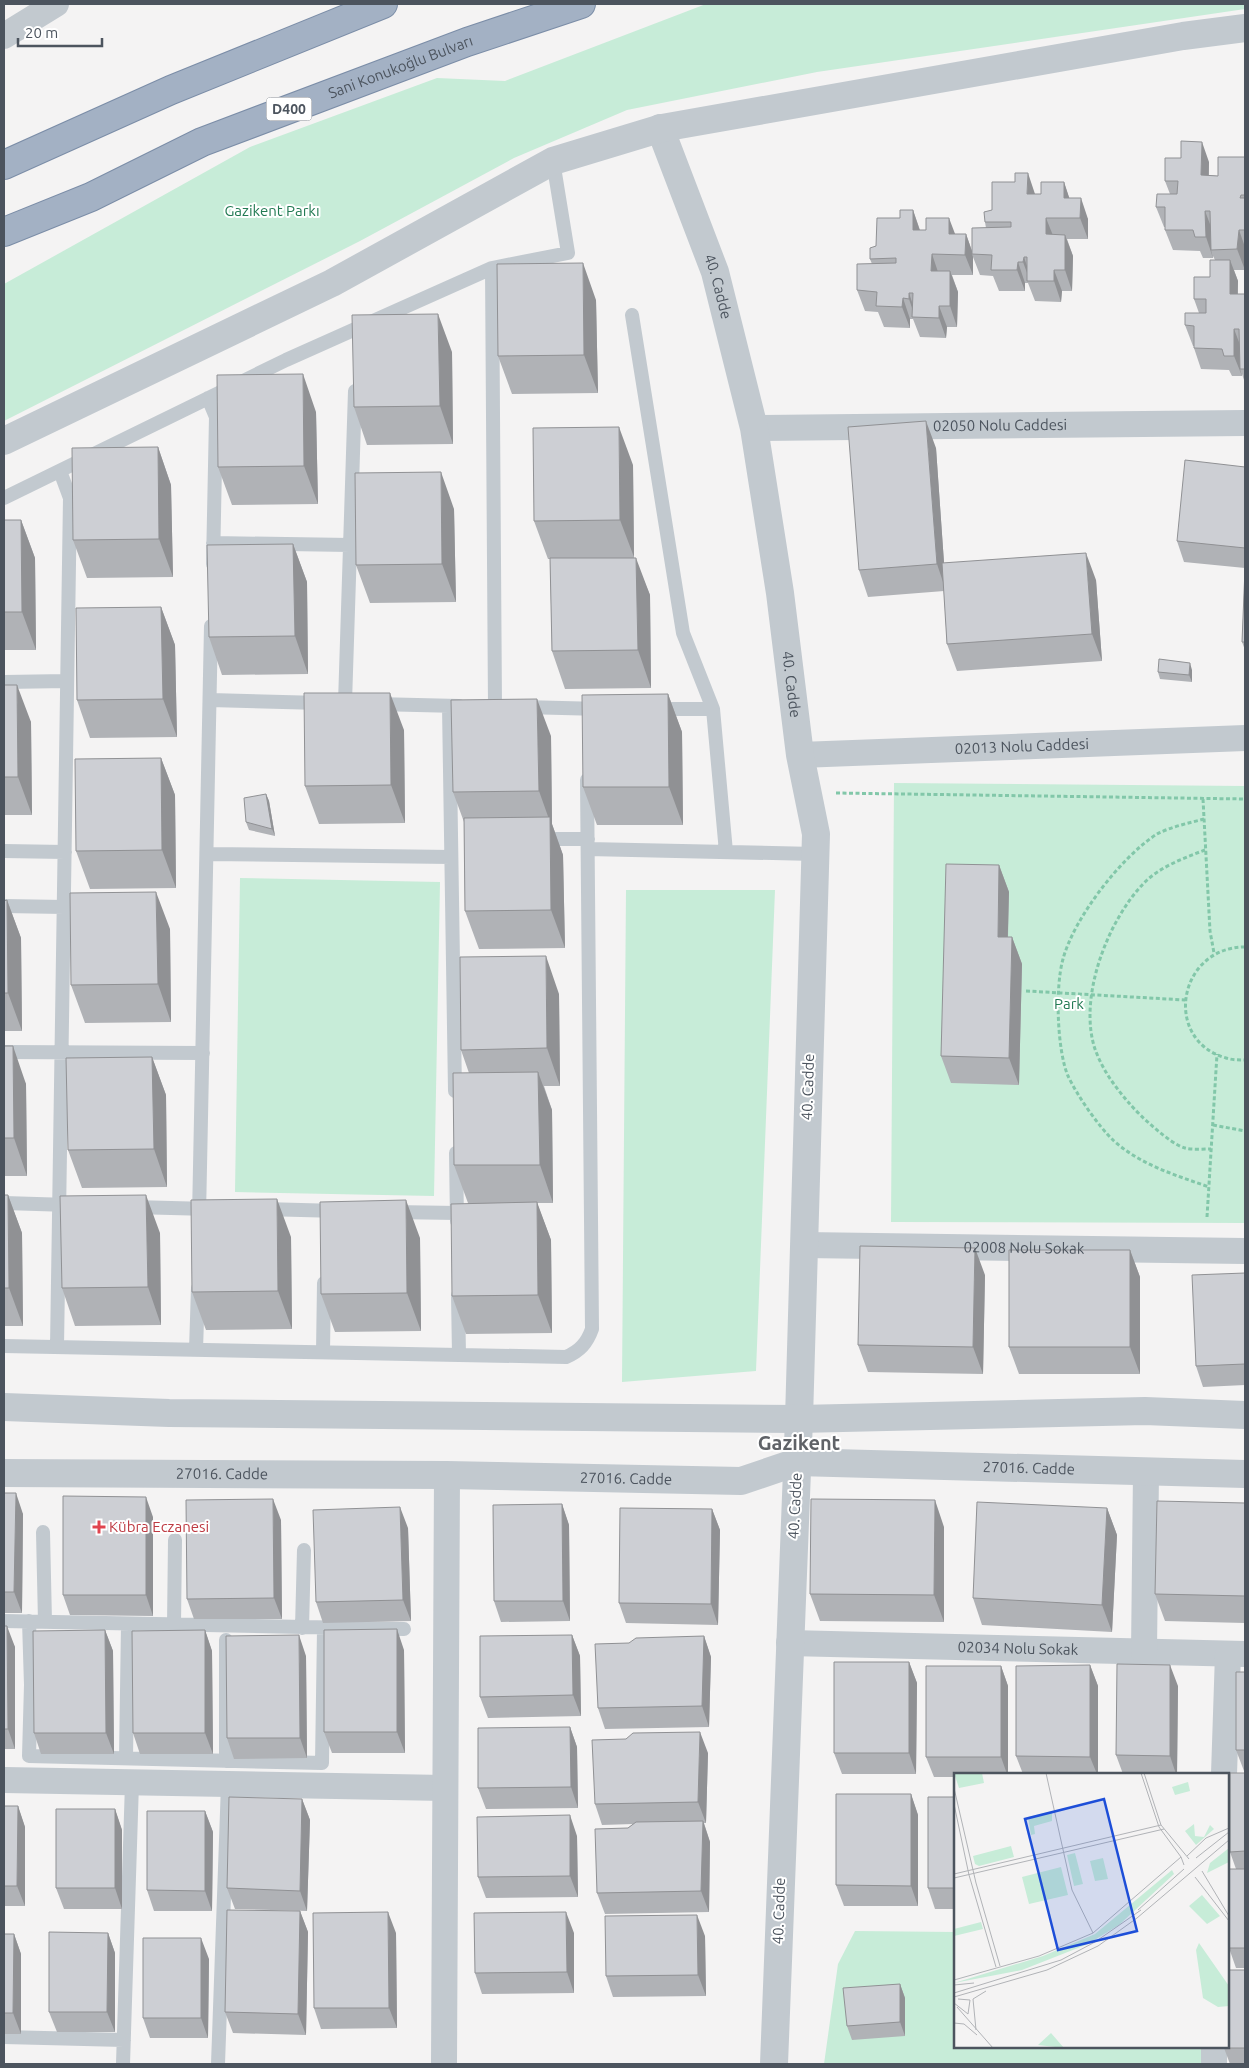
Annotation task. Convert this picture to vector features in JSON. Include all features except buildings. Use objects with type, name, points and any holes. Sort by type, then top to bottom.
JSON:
[{"type":"highway","points":[[4,165],[171,90],[383,4]]},
{"type":"highway","name":"Sani Konukoğlu Bulvarı","points":[[4,232],[91,197],[202,142],[467,42],[581,4]]},
{"type":"highway","points":[[4,250],[91,197]]},
{"type":"street","points":[[4,36],[56,4]]},
{"type":"street","points":[[4,441],[332,283],[553,161],[660,128],[1183,36],[1245,28]]},
{"type":"street","name":"40. Cadde","points":[[660,128],[715,272],[754,428],[780,593],[800,755],[816,834],[799,1419],[774,2064]]},
{"type":"street","name":"02050 Nolu Caddesi","points":[[754,428],[1245,422]]},
{"type":"street","name":"02013 Nolu Caddesi","points":[[800,755],[1245,738]]},
{"type":"street","name":"02008 Nolu Sokak","points":[[804,1245],[1245,1251]]},
{"type":"street","points":[[4,1407],[170,1413],[799,1419],[1145,1411],[1245,1415]]},
{"type":"street","name":"27016. Cadde","points":[[4,1472],[448,1475],[741,1481],[797,1462],[1245,1474]]},
{"type":"street","points":[[1144,1652],[1146,1472]]},
{"type":"street","points":[[444,2064],[448,1475]]},
{"type":"street","name":"02034 Nolu Sokak","points":[[789,1643],[1237,1654]]},
{"type":"street","points":[[1224,1773],[1237,1654]]},
{"type":"street","points":[[4,1780],[129,1770],[227,1772],[445,1788]]},
{"type":"street","points":[[1214,2048],[1214,2064]]},
{"type":"lane","points":[[4,498],[208,398],[492,268],[568,253],[553,161]]},
{"type":"lane","points":[[492,268],[495,707]]},
{"type":"lane","points":[[632,315],[683,633],[713,709],[726,852]]},
{"type":"lane","points":[[350,332],[354,348]]},
{"type":"lane","points":[[354,704],[350,545],[356,376]]},
{"type":"lane","points":[[208,398],[216,417],[212,582]]},
{"type":"lane","points":[[58,1347],[70,498],[60,470]]},
{"type":"lane","points":[[213,543],[350,545]]},
{"type":"lane","points":[[199,1227],[212,612]]},
{"type":"lane","points":[[4,682],[68,681]]},
{"type":"lane","points":[[210,700],[495,707],[587,714],[616,709]]},
{"type":"lane","points":[[449,706],[456,838],[451,856],[455,1104]]},
{"type":"lane","points":[[645,709],[713,709]]},
{"type":"lane","points":[[4,1346],[566,1357],[581,1349],[592,1329],[587,769]]},
{"type":"lane","points":[[519,838],[726,852],[815,854]]},
{"type":"lane","points":[[4,851],[65,852]]},
{"type":"lane","points":[[207,854],[451,856]]},
{"type":"lane","points":[[4,906],[64,907]]},
{"type":"lane","points":[[4,1052],[203,1053]]},
{"type":"lane","points":[[456,1144],[457,1232]]},
{"type":"lane","points":[[4,1203],[79,1206]]},
{"type":"lane","points":[[119,1206],[219,1209]]},
{"type":"lane","points":[[248,1209],[326,1215],[354,1211]]},
{"type":"lane","points":[[382,1212],[457,1213]]},
{"type":"lane","points":[[323,1352],[325,1267]]},
{"type":"lane","points":[[196,1350],[198,1274]]},
{"type":"lane","points":[[458,1279],[459,1355]]},
{"type":"lane","points":[[43,1532],[46,1622]]},
{"type":"lane","points":[[174,1625],[175,1540]]},
{"type":"lane","points":[[302,1628],[304,1550]]},
{"type":"lane","points":[[4,1621],[404,1629]]},
{"type":"lane","points":[[29,1621],[31,1685],[29,1756],[129,1770]]},
{"type":"lane","points":[[123,2064],[129,1770],[128,1624]]},
{"type":"lane","points":[[218,2064],[227,1772],[226,1626]]},
{"type":"lane","points":[[227,1772],[322,1763],[324,1628]]},
{"type":"lane","points":[[4,2037],[124,2040]]},
{"type":"path","points":[[807,792],[1245,799]]},
{"type":"path","points":[[1203,799],[1210,931],[1214,953]]},
{"type":"path","points":[[1204,819],[1158,834],[1119,867],[1085,911],[1063,959],[1058,993],[1060,1033],[1068,1074],[1088,1108],[1113,1140],[1149,1165],[1208,1187]]},
{"type":"path","points":[[1205,850],[1173,862],[1144,884],[1115,922],[1102,955],[1092,994],[1090,1016],[1095,1048],[1111,1082],[1142,1118],[1184,1148],[1211,1149]]},
{"type":"path","points":[[1245,947],[1232,947],[1214,953],[1199,965],[1189,981],[1185,1000],[1187,1019],[1195,1036],[1209,1050],[1217,1054],[1226,1058],[1245,1060]]},
{"type":"path","points":[[1026,991],[1185,1000]]},
{"type":"path","points":[[1207,1217],[1217,1054]]},
{"type":"path","points":[[1213,1124],[1245,1131]]},
{"type":"green space","name":"Gazikent Parkı","points":[[706,4],[1245,4],[1245,9],[817,72],[627,110],[514,158],[360,241],[4,421],[4,284],[250,147],[437,78],[505,81]]},
{"type":"green space","name":"Park","points":[[894,783],[1245,786],[1245,1223],[891,1222]]},
{"type":"green space","points":[[240,878],[440,882],[434,1196],[235,1192]]},
{"type":"green space","points":[[626,890],[775,890],[756,1371],[622,1382]]},
{"type":"green space","points":[[855,1931],[954,1932],[954,2048],[1204,2048],[1201,2064],[824,2064],[838,1964]]},
{"type":"place","name":"Kübra Eczanesi","points":[[99,1527]]},
{"type":"district","name":"Gazikent","points":[[799,1443]]}]
